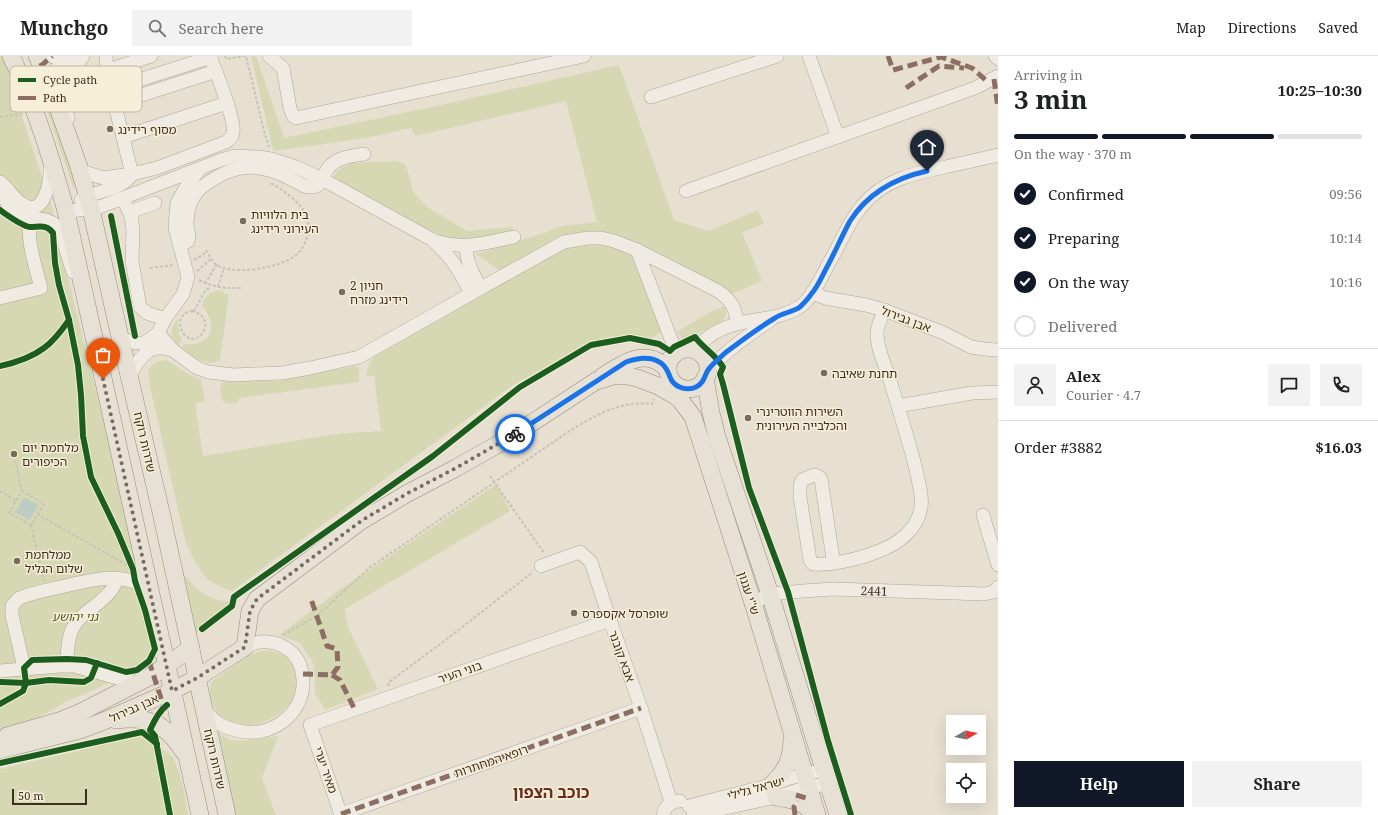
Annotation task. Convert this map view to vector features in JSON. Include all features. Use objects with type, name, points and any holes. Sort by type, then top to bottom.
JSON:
[{"type":"main road","points":[[11,56],[16,66]]},
{"type":"main road","name":"שדרות רוקח","points":[[37,56],[42,66]]},
{"type":"main road","points":[[35,112],[49,150],[66,211],[200,815]]},
{"type":"main road","name":"שדרות רוקח","points":[[59,112],[89,202],[191,648],[227,815]]},
{"type":"main road","points":[[668,370],[670,360],[677,353],[688,350],[701,355],[704,358],[707,367],[706,375],[702,382],[693,388],[682,388]]},
{"type":"main road","points":[[245,647],[250,611],[257,599],[269,589],[361,521],[408,493],[510,438],[596,381],[626,362],[633,360],[648,359],[660,362],[668,370],[672,382],[682,388],[691,401],[696,414],[723,513]]},
{"type":"main road","name":"ש''י עגנון","points":[[706,375],[707,392],[717,437],[770,594],[838,815]]},
{"type":"main road","points":[[596,381],[613,376],[627,376],[658,386]]},
{"type":"main road","name":"ש''י עגנון","points":[[658,386],[681,400],[693,417],[754,606],[816,815]]},
{"type":"main road","name":"אבן גבירול","points":[[0,750],[80,730],[104,722],[197,678],[245,647]]},
{"type":"main road","name":"אבן גבירול","points":[[0,738],[59,722],[81,712],[153,675],[191,648]]},
{"type":"main road","points":[[104,722],[133,718],[153,722],[168,732],[178,742],[186,755]]},
{"type":"main road","points":[[792,736],[791,756],[788,766],[773,791],[806,805],[816,815]]},
{"type":"street","points":[[51,56],[57,59],[63,59],[74,56]]},
{"type":"street","points":[[64,66],[74,56]]},
{"type":"street","points":[[76,66],[82,56]]},
{"type":"street","points":[[106,56],[107,66]]},
{"type":"street","points":[[121,66],[151,56]]},
{"type":"street","points":[[269,56],[283,68],[290,108],[293,116],[296,118],[584,56]]},
{"type":"street","points":[[651,97],[777,56]]},
{"type":"street","points":[[809,56],[838,137]]},
{"type":"street","points":[[995,56],[998,59]]},
{"type":"street","points":[[67,112],[78,165],[84,172],[103,178],[132,174],[157,168],[231,139],[234,132],[233,125],[227,103],[210,57],[142,79]]},
{"type":"street","points":[[142,95],[216,71]]},
{"type":"street","points":[[686,191],[975,88],[998,76]]},
{"type":"street","points":[[123,137],[227,103]]},
{"type":"street","points":[[66,211],[89,202],[123,183],[129,179],[132,174],[116,112]]},
{"type":"street","points":[[0,193],[12,208],[24,217],[32,213],[40,205],[50,183],[51,176],[49,150]]},
{"type":"street","points":[[180,246],[188,241],[189,238],[187,221],[189,209],[194,196],[202,186],[220,176],[250,166],[286,176],[306,186],[312,187],[318,185],[324,180],[325,172],[330,165],[342,158],[364,154]]},
{"type":"street","points":[[637,250],[674,346],[679,350],[688,350],[700,344],[715,333],[738,323],[776,317],[799,308],[813,293],[836,251],[850,221],[862,205],[876,192],[893,181],[912,174],[998,155]]},
{"type":"street","points":[[89,202],[119,199],[235,156],[258,157],[271,159],[296,167],[324,180],[432,239],[446,244],[466,246],[514,237]]},
{"type":"street","points":[[119,199],[136,188],[157,168]]},
{"type":"street","points":[[120,337],[130,342],[144,343],[158,333],[165,319],[183,294],[188,277],[176,228],[176,213],[178,203],[186,187],[201,168]]},
{"type":"street","points":[[0,182],[20,204],[25,206],[32,213],[53,223],[59,228],[72,271],[84,289]]},
{"type":"street","points":[[119,199],[125,203],[131,216],[133,230],[132,261],[140,306],[147,313],[165,319]]},
{"type":"street","points":[[131,216],[133,211],[155,203]]},
{"type":"street","points":[[0,298],[41,288],[29,240],[32,213]]},
{"type":"street","points":[[158,333],[174,351],[197,368],[208,372],[234,375],[282,373],[310,368],[359,357],[564,242],[576,239],[601,238],[614,241],[637,250],[718,291],[729,299],[734,307],[738,323]]},
{"type":"street","points":[[432,239],[453,260],[476,290]]},
{"type":"street","points":[[466,246],[467,262],[476,290]]},
{"type":"street","name":"אבן גבירול","points":[[813,293],[825,298],[866,305],[884,310],[944,334],[971,347],[984,350],[998,350]]},
{"type":"street","points":[[836,562],[833,559],[821,479],[814,475],[802,480],[800,486],[800,497],[810,560],[813,564],[819,565],[836,562],[868,556],[894,544],[906,535],[917,519],[921,508],[922,498],[914,460],[878,345],[877,332],[884,310]]},
{"type":"street","points":[[706,375],[719,359],[759,334],[776,317]]},
{"type":"street","points":[[129,377],[138,361],[146,353],[153,349],[165,347],[174,351]]},
{"type":"street","points":[[898,406],[972,393],[998,392]]},
{"type":"street","points":[[983,515],[998,566]]},
{"type":"street","name":"אבא קובנר","points":[[546,564],[580,552],[591,562],[641,708],[671,802]]},
{"type":"street","points":[[24,668],[12,615],[12,606],[19,598],[46,590],[95,579],[117,578],[134,575],[150,590]]},
{"type":"street","points":[[67,666],[68,643],[71,630],[77,622],[112,591],[117,578]]},
{"type":"street","name":"2441","points":[[754,606],[757,601],[770,594],[803,590],[833,589],[984,594],[994,592],[998,587]]},
{"type":"street","name":"בוני העיר","points":[[310,725],[610,620]]},
{"type":"street","points":[[203,708],[212,719],[222,726],[250,732],[277,726],[287,719],[297,707],[302,694],[303,674],[299,661],[292,652],[283,646],[272,642],[260,642],[245,647]]},
{"type":"street","points":[[0,671],[24,668],[67,666],[95,671],[136,683]]},
{"type":"street","name":"רופא המחתרות","points":[[341,814],[641,708]]},
{"type":"street","name":"מאיר יערי","points":[[310,725],[341,814]]},
{"type":"street","name":"ישראל גלילי","points":[[691,812],[773,791],[790,778],[807,781],[826,777]]},
{"type":"street","points":[[663,815],[665,809],[671,802],[680,801],[691,812]]},
{"type":"path","points":[[225,56],[226,60],[246,56],[265,135],[272,151]]},
{"type":"path","points":[[0,117],[23,114]]},
{"type":"path","points":[[198,258],[206,251],[211,259],[217,264],[224,268],[236,270],[275,265],[297,255],[302,248],[308,232],[305,214],[292,198],[267,182]]},
{"type":"path","points":[[202,267],[211,259]]},
{"type":"path","points":[[150,268],[176,264]]},
{"type":"path","points":[[206,284],[217,264]]},
{"type":"path","points":[[218,287],[224,268]]},
{"type":"path","points":[[195,279],[212,287],[242,288]]},
{"type":"path","points":[[194,311],[204,291],[212,287]]},
{"type":"path","points":[[194,311],[201,314],[204,318],[205,327],[202,334],[198,337],[185,337],[182,333],[180,318],[183,314],[194,311]]},
{"type":"path","points":[[0,366],[20,360],[45,348],[61,332],[69,320]]},
{"type":"path","points":[[276,643],[284,634],[317,616],[370,568],[568,432],[601,413],[628,404],[652,404],[658,386]]},
{"type":"path","points":[[15,460],[22,491],[10,513],[31,525]]},
{"type":"path","points":[[388,698],[389,682],[546,564],[490,476]]},
{"type":"path","points":[[0,491],[17,501]]},
{"type":"path","points":[[22,491],[44,504],[31,525],[46,590]]},
{"type":"path","points":[[38,514],[134,575]]},
{"type":"green space","name":"גני יהושע","points":[[0,56],[3,56],[10,77],[10,112],[21,112],[52,207],[57,234],[142,575],[158,657],[152,665],[65,702],[51,711],[20,726],[0,730]]},
{"type":"green space","points":[[251,56],[256,56],[284,138],[437,106],[619,65],[674,220],[708,231],[758,210],[764,224],[742,232],[762,281],[729,295],[600,232],[576,233],[558,239],[500,271],[476,254],[544,233],[561,226],[597,222],[566,101],[416,136],[411,128],[366,138],[275,151],[272,146]]},
{"type":"green space","points":[[48,112],[51,112],[76,186],[73,187]]},
{"type":"green space","points":[[395,161],[406,165],[413,192],[427,207],[467,231],[513,227],[513,232],[454,242],[336,182],[334,177],[336,172],[351,163]]},
{"type":"green space","points":[[601,242],[635,255],[664,330],[649,340],[629,335],[589,343],[513,385],[232,591],[207,579],[199,569],[186,544],[150,387],[148,370],[155,362],[166,360],[194,377],[201,379],[205,402],[195,403],[203,456],[336,434],[381,431],[374,375],[367,377],[370,363],[376,355],[555,252],[572,245]]},
{"type":"green space","points":[[219,290],[223,291],[224,294],[229,294],[220,360],[210,363],[201,361],[184,350],[183,345],[195,344],[207,338],[210,333],[211,322],[202,306],[208,295]]},
{"type":"green space","points":[[725,306],[726,314],[724,320],[684,341],[677,332],[712,311]]},
{"type":"green space","points":[[178,319],[179,334],[182,340],[178,344],[173,338],[172,329]]},
{"type":"green space","points":[[355,366],[359,369],[359,382],[240,398],[237,403],[229,404],[224,402],[222,399],[220,390],[224,380],[277,381]]},
{"type":"green space","points":[[497,484],[510,511],[345,609],[348,627],[378,689],[325,710],[315,694],[313,662],[300,643],[279,635],[338,591]]},
{"type":"green space","points":[[186,576],[191,583],[209,597],[230,602],[238,601],[196,634],[183,578]]},
{"type":"green space","points":[[267,650],[284,656],[293,665],[298,685],[293,698],[284,710],[257,724],[242,725],[228,722],[217,713],[213,706],[210,694],[212,681],[250,654]]},
{"type":"green space","points":[[211,728],[230,740],[243,741],[278,736],[262,778],[276,815],[231,815]]},
{"type":"green space","points":[[145,735],[173,757],[182,781],[188,815],[0,815],[0,769]]},
{"type":"shaded area","points":[[24,497],[38,505],[30,520],[15,512]]},
{"type":"marked path","points":[[40,66],[52,56]]},
{"type":"marked path","points":[[888,56],[893,70],[941,57],[972,68],[988,82]]},
{"type":"marked path","points":[[906,88],[939,66],[964,68]]},
{"type":"marked path","points":[[994,79],[998,108]]},
{"type":"marked path","points":[[303,674],[332,675],[338,667],[337,649],[327,646],[311,599]]},
{"type":"marked path","points":[[149,661],[164,708]]},
{"type":"marked path","points":[[332,675],[340,680],[355,710]]},
{"type":"marked path","points":[[341,814],[641,708]]},
{"type":"marked path","points":[[796,795],[806,798]]},
{"type":"marked path","points":[[795,815],[794,807],[798,801]]},
{"type":"cycle path","points":[[0,210],[23,225],[30,227],[46,227],[53,233],[55,263],[59,285],[69,320],[78,365],[83,436],[91,477],[118,533],[133,569],[135,581],[145,610],[155,649],[149,661],[137,670],[126,672],[86,660],[32,660],[24,668],[26,683],[23,691],[0,704]]},
{"type":"cycle path","points":[[111,216],[135,336]]},
{"type":"cycle path","points":[[0,366],[23,359],[39,351],[54,339],[69,320]]},
{"type":"cycle path","points":[[202,629],[232,606],[234,597],[433,456],[520,387],[591,345],[630,338],[659,344],[670,351],[674,347],[695,337],[723,367],[720,374],[749,488],[788,592],[828,741],[851,815]]},
{"type":"cycle path","points":[[0,682],[26,683],[49,680],[84,682],[91,678],[97,663]]},
{"type":"cycle path","points":[[167,705],[159,713],[150,730],[155,736],[170,815]]},
{"type":"cycle path","points":[[0,763],[142,732],[157,744]]},
{"type":"way so far","points":[[103,379],[172,691],[197,678],[245,647],[250,611],[257,599],[275,585],[361,521],[408,493],[456,468],[515,434]]},
{"type":"place","name":"מסוף רידינג","points":[[110,129]]},
{"type":"place","name":"בית הלוויות העירוני רידינג","points":[[243,221]]},
{"type":"place","name":"2 חניון רידינג מזרח","points":[[342,292]]},
{"type":"place","name":"תחנת שאיבה","points":[[824,373]]},
{"type":"place","name":"השירות הווטרינרי והכלבייה העירונית","points":[[748,418]]},
{"type":"place","name":"מלחמת יום הכיפורים","points":[[14,454]]},
{"type":"place","name":"ממלחמת שלום הגליל","points":[[17,561]]},
{"type":"place","name":"שופרסל אקספרס","points":[[574,613]]},
{"type":"district","name":"כוכב הצפון","points":[[551,792]]},
{"type":"route","points":[[515,434],[626,362],[633,360],[648,359],[660,362],[668,370],[672,382],[677,386],[688,389],[698,386],[706,378],[707,371],[732,348],[776,317],[799,308],[813,293],[836,251],[850,221],[862,205],[876,192],[893,181],[912,174],[927,171]]}]
